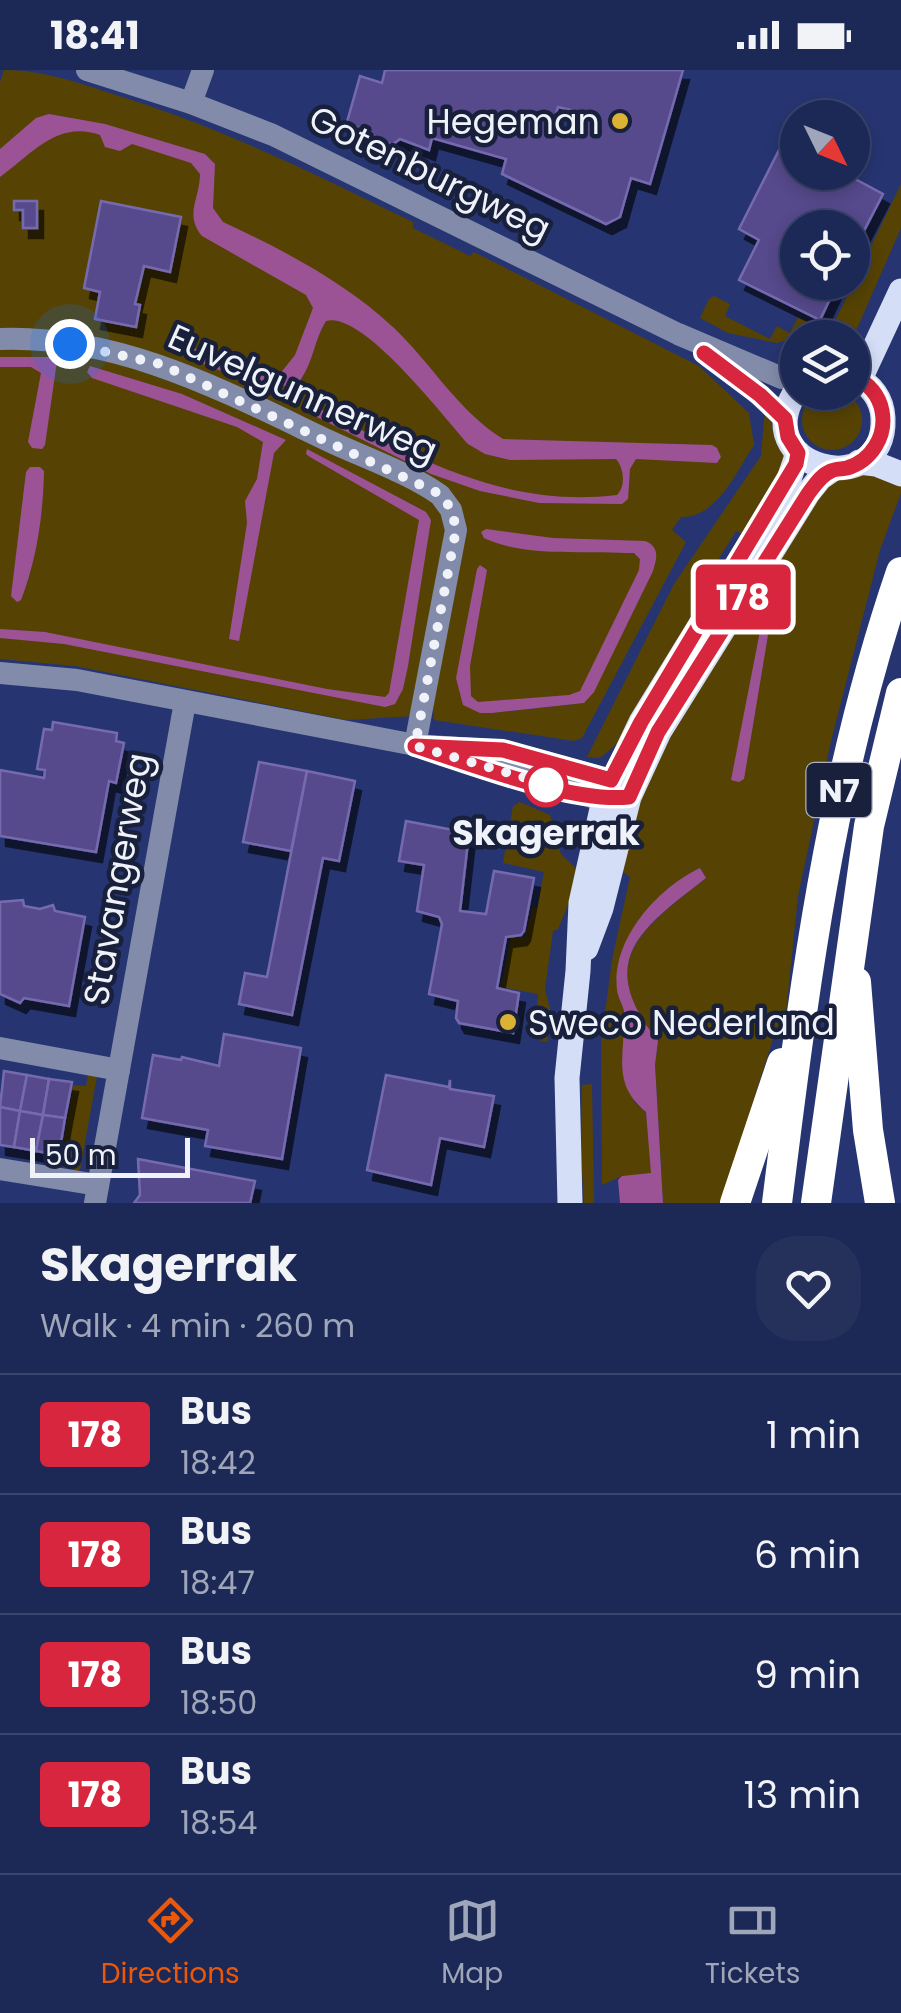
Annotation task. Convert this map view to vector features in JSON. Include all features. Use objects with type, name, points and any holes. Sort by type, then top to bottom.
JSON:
[{"type":"highway","name":"N7","points":[[777,1203],[813,925],[843,772],[901,572]]},
{"type":"highway","name":"N7","points":[[816,1203],[869,826],[901,693]]},
{"type":"highway","name":"N7","points":[[852,932],[868,1130],[880,1203]]},
{"type":"highway","name":"N7","points":[[735,1203],[800,1014]]},
{"type":"main road","points":[[870,350],[901,291]]},
{"type":"main road","points":[[859,462],[892,429],[878,398],[870,390]]},
{"type":"main road","points":[[789,410],[785,419],[788,437],[798,453],[814,465],[833,469]]},
{"type":"main road","points":[[570,1203],[567,1078],[578,971],[600,908],[615,792],[641,722],[788,482],[798,453]]},
{"type":"main road","points":[[615,792],[658,732],[820,478],[833,469],[859,462],[901,474]]},
{"type":"street","name":"Gotenburgweg","points":[[87,70],[156,80],[191,103],[308,151],[678,334],[780,377]]},
{"type":"street","points":[[191,103],[203,70]]},
{"type":"street","name":"Gotenburgweg","points":[[678,334],[755,391],[785,419]]},
{"type":"street","name":"Euvelgunnerweg","points":[[0,339],[70,344],[160,364],[440,494],[452,510],[456,530],[415,746]]},
{"type":"street","points":[[0,672],[78,680],[415,746],[503,750],[615,792]]},
{"type":"street","name":"Stavangerweg","points":[[0,1169],[97,1194],[185,702]]},
{"type":"street","points":[[0,1048],[119,1070]]},
{"type":"shaded area","points":[[4,70],[61,78],[155,108],[267,152],[413,222],[413,228],[470,256],[474,252],[699,366],[749,413],[754,445],[715,502],[694,515],[681,517],[672,530],[686,542],[582,738],[574,741],[434,720],[433,706],[415,716],[346,720],[75,666],[0,659],[0,82]],"holes":[[[656,560],[584,703],[492,713],[581,694]]]},
{"type":"shaded area","points":[[49,114],[105,124],[205,154],[215,164],[213,208],[223,222],[313,268],[375,311],[472,415],[503,439],[712,445],[721,457],[717,463],[636,459],[630,469],[628,499],[622,504],[539,503],[480,491],[431,474],[309,413],[306,408],[314,406],[459,474],[535,494],[617,495],[623,482],[621,467],[616,459],[510,460],[485,454],[468,444],[380,348],[341,322],[326,321],[305,372],[292,385],[260,383],[175,352],[173,345],[180,343],[269,375],[279,375],[295,355],[313,308],[306,295],[202,236],[193,213],[200,174],[191,163],[132,144],[120,151],[105,147],[100,135],[71,132],[46,142],[0,177],[0,149],[36,118]]},
{"type":"shaded area","points":[[901,184],[901,228],[870,299],[870,248]]},
{"type":"shaded area","points":[[714,296],[730,304],[725,316],[770,339],[777,326],[777,343],[728,333],[700,318]]},
{"type":"shaded area","points":[[845,300],[869,300],[861,320],[835,320]]},
{"type":"shaded area","points":[[0,357],[53,357],[57,361],[42,449],[32,448],[28,442],[41,373],[31,367],[0,367]]},
{"type":"shaded area","points":[[90,366],[182,394],[286,440],[274,453],[239,641],[229,639],[247,523],[245,501],[257,479],[263,442],[237,427],[92,378],[87,372]]},
{"type":"shaded area","points":[[765,409],[772,417],[773,434],[785,453],[785,469],[743,534],[736,531],[702,586],[707,590],[619,742],[600,758],[587,757],[674,584],[761,456]]},
{"type":"shaded area","points":[[804,410],[860,410],[860,432],[844,448],[820,448],[804,432]]},
{"type":"shaded area","points":[[307,449],[426,512],[431,520],[408,666],[395,704],[385,707],[64,644],[0,638],[0,629],[45,632],[327,689],[385,697],[389,693],[419,520],[310,457]]},
{"type":"shaded area","points":[[30,467],[44,471],[42,504],[31,568],[17,602],[11,596],[26,472]]},
{"type":"shaded area","points":[[867,474],[901,481],[901,493],[880,550],[831,741],[798,896],[786,1013],[774,1036],[721,1203],[663,1203],[655,1065],[658,1042],[639,1014],[629,989],[628,968],[634,948],[662,914],[706,878],[700,868],[677,882],[651,907],[630,936],[621,958],[619,980],[634,1102],[646,1112],[652,1174],[622,1176],[602,1185],[601,1044],[612,960],[630,877],[617,867],[633,798],[813,499],[838,478]]},
{"type":"shaded area","points":[[486,529],[553,538],[645,541],[655,550],[653,571],[594,692],[584,703],[492,713],[480,713],[463,705],[456,678],[477,569],[480,565],[487,570],[470,666],[471,696],[478,702],[580,691],[639,570],[640,559],[634,553],[518,548],[484,538],[481,532]]},
{"type":"shaded area","points":[[760,631],[768,635],[744,779],[739,782],[731,780]]},
{"type":"shaded area","points":[[520,802],[550,815],[561,854],[578,870],[573,893],[558,929],[553,931],[545,989],[550,1009],[547,1042],[534,1039],[538,994],[501,987],[511,936],[525,937],[532,908],[537,908],[544,872],[503,863],[513,806]]},
{"type":"shaded area","points":[[700,868],[706,878],[646,930],[628,967],[629,988],[639,1013],[658,1041],[655,1065],[663,1203],[620,1203],[618,1180],[622,1176],[651,1173],[646,1112],[635,1101],[624,1078],[624,1012],[617,990],[617,971],[640,917],[668,888]]},
{"type":"shaded area","points":[[89,1070],[97,1076],[80,1170],[72,1174],[74,1159],[61,1156],[73,1085],[86,1086]]},
{"type":"shaded area","points":[[592,1084],[594,1203],[584,1203],[582,1085]]},
{"type":"building","points":[[385,70],[683,70],[650,184],[631,178],[620,217],[606,224],[502,174],[506,159],[432,138],[429,150],[400,139],[392,145],[347,122],[360,76],[382,83]],"holes":[[[558,107],[579,112],[573,133],[552,128]]]},
{"type":"building","points":[[780,148],[780,190],[870,187],[883,194],[870,219],[870,210],[780,210],[780,300],[829,300],[820,320],[739,280],[759,240],[739,229]]},
{"type":"building","points":[[14,201],[37,201],[37,228],[23,228],[23,210],[14,210]]},
{"type":"building","points":[[101,201],[181,217],[170,272],[144,266],[135,304],[140,305],[136,327],[95,319],[100,292],[84,288]]},
{"type":"building","points":[[53,722],[117,733],[116,741],[124,743],[116,783],[109,781],[96,852],[0,836],[0,770],[44,778],[45,770],[37,769],[44,729],[52,730]]},
{"type":"building","points":[[259,762],[307,771],[291,851],[243,842]]},
{"type":"building","points":[[307,771],[355,781],[339,861],[323,858],[292,1015],[239,1004],[245,973],[267,977]]},
{"type":"building","points":[[406,821],[469,833],[460,911],[486,914],[494,871],[534,878],[524,931],[506,937],[497,988],[519,993],[513,1033],[459,1023],[458,1001],[429,994],[442,924],[439,917],[417,911],[424,865],[399,861]]},
{"type":"building","points":[[23,900],[24,906],[40,909],[53,905],[55,911],[85,917],[69,1006],[24,998],[20,1003],[0,994],[0,902]]},
{"type":"building","points":[[224,1034],[301,1048],[282,1159],[205,1146],[208,1130],[142,1118],[153,1055],[219,1066]]},
{"type":"building","points":[[4,1071],[27,1075],[20,1111],[0,1107]]},
{"type":"building","points":[[27,1075],[49,1079],[43,1115],[20,1111]]},
{"type":"building","points":[[386,1075],[449,1087],[450,1080],[450,1089],[494,1096],[484,1147],[440,1138],[431,1185],[367,1170]]},
{"type":"building","points":[[49,1079],[72,1082],[65,1118],[43,1115]]},
{"type":"building","points":[[0,1107],[20,1111],[14,1147],[0,1145]]},
{"type":"building","points":[[20,1111],[43,1115],[36,1151],[14,1147]]},
{"type":"building","points":[[43,1115],[65,1118],[59,1155],[36,1151]]},
{"type":"building","points":[[138,1159],[255,1181],[250,1203],[134,1203],[140,1195]]},
{"type":"bus line","name":"178","points":[[704,353],[785,419],[788,437],[798,453],[796,464],[641,722],[611,780],[503,750],[415,746],[595,798],[629,797],[658,732],[808,494],[820,478],[833,469],[859,462],[876,446],[883,414],[870,388]]},
{"type":"place","name":"Hegeman","points":[[620,121]]},
{"type":"place","name":"Skagerrak","points":[[546,785]]},
{"type":"place","name":"Sweco Nederland","points":[[508,1022]]},
{"type":"route","points":[[70,344],[160,364],[440,494],[452,510],[456,530],[415,746],[557,787],[546,785]]}]
